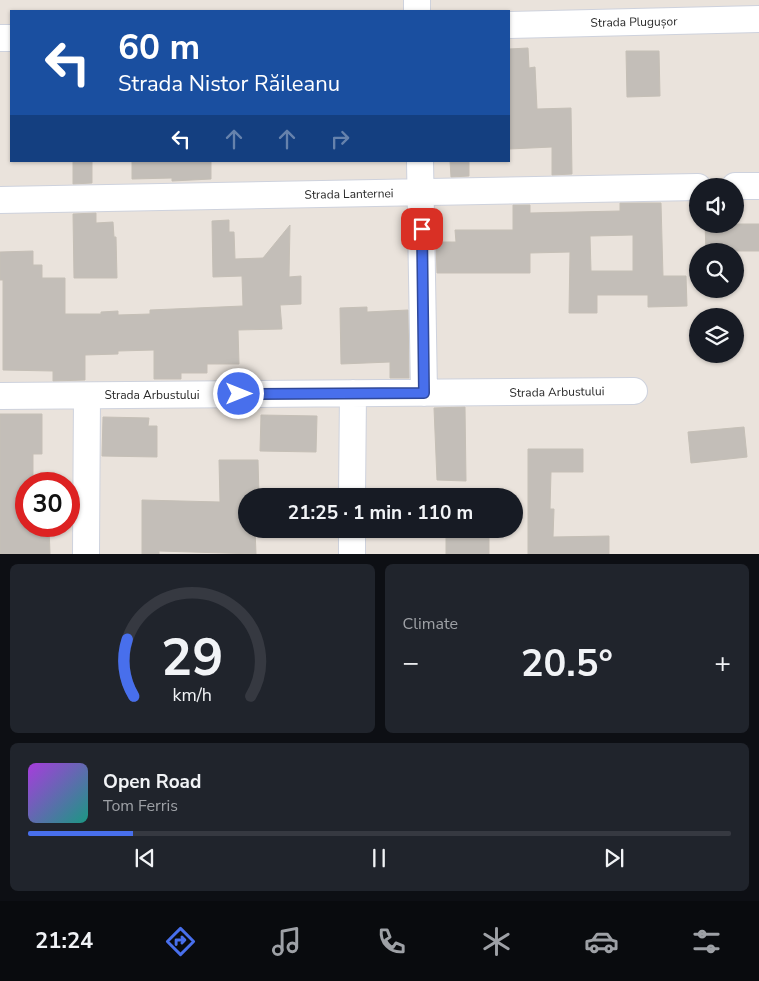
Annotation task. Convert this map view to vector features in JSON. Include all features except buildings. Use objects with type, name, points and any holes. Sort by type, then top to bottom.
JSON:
[{"type":"street","name":"Strada Plugușor","points":[[510,25],[759,19]]},
{"type":"street","points":[[420,162],[424,393]]},
{"type":"street","points":[[744,186],[759,186]]},
{"type":"street","name":"Strada Lanternei","points":[[0,200],[689,187]]},
{"type":"street","name":"Strada Arbustului","points":[[0,396],[634,391]]},
{"type":"street","points":[[352,488],[353,393]]},
{"type":"street","points":[[86,396],[86,554]]},
{"type":"street","points":[[352,538],[352,554]]},
{"type":"route","points":[[239,394],[424,393],[422,229]]}]
